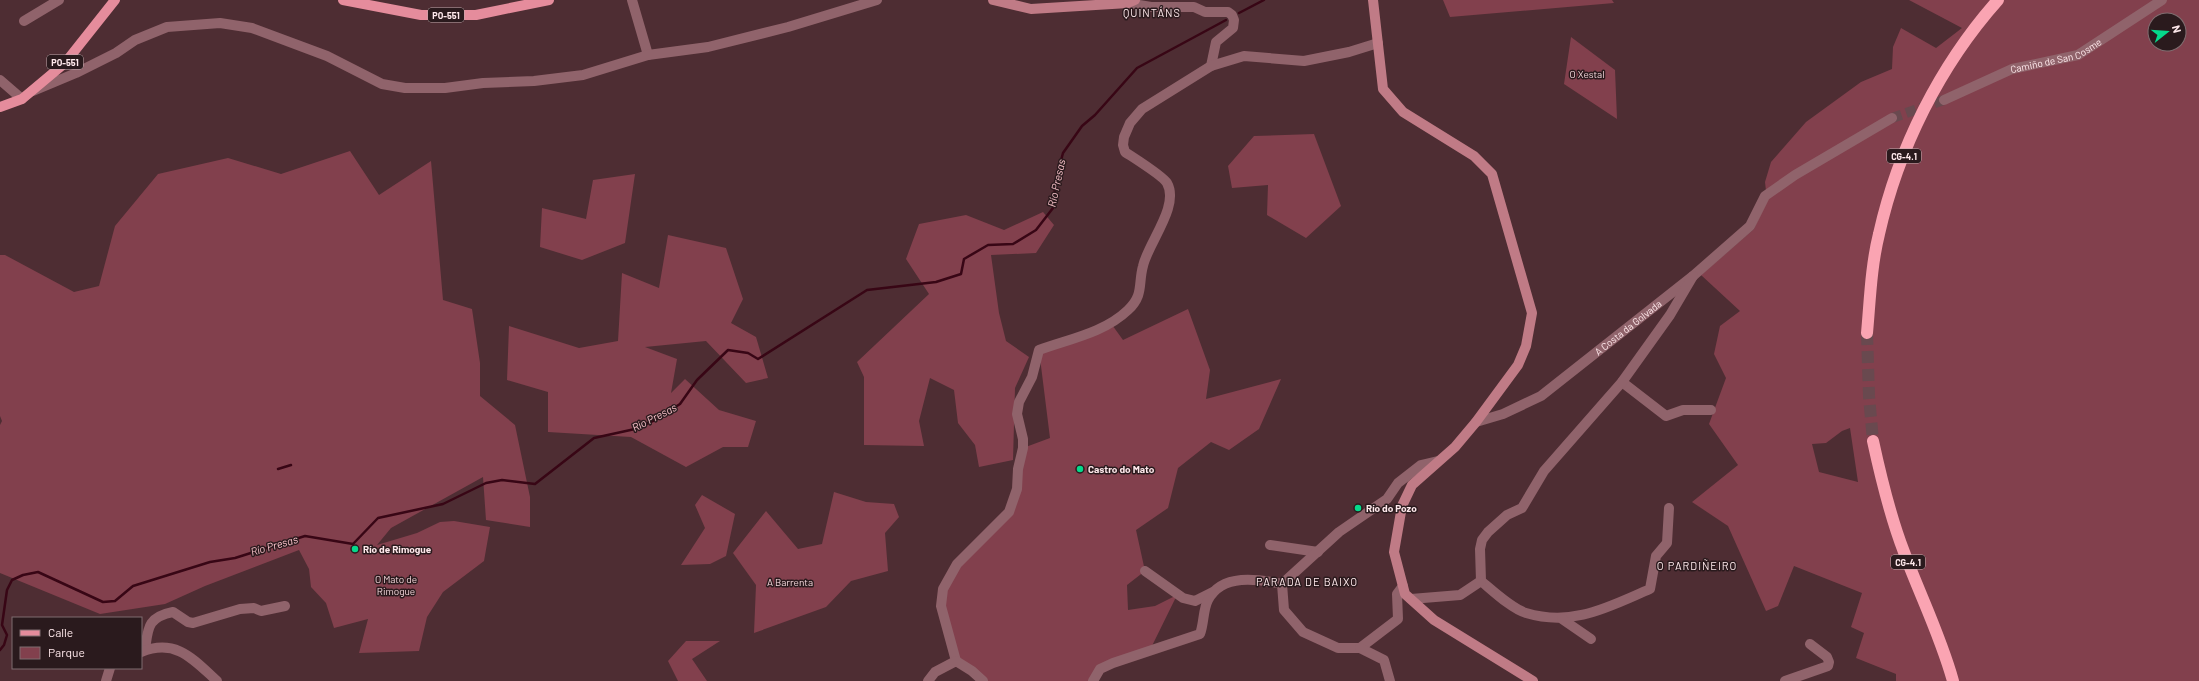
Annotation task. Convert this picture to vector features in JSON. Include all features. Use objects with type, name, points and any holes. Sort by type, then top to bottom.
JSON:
[{"type":"highway","name":"CG-4.1","points":[[1868,333],[1870,287],[1878,234],[1893,182],[1913,133],[1932,95],[1957,55],[1998,0]]},
{"type":"highway","name":"CG-4.1","points":[[1873,441],[1881,478],[1904,552],[1928,609],[1953,681]]},
{"type":"main road","name":"PO-551","points":[[0,107],[22,99],[33,92],[65,62],[115,0]]},
{"type":"main road","name":"PO-551","points":[[343,0],[421,15],[476,15],[549,0]]},
{"type":"street","points":[[24,21],[59,0]]},
{"type":"street","points":[[632,0],[648,55]]},
{"type":"street","points":[[33,92],[116,53],[135,40],[167,27],[220,23],[252,28],[327,56],[382,84],[404,88],[534,81],[583,76],[648,55],[708,47],[788,27],[878,0]]},
{"type":"street","points":[[993,0],[1031,9],[1132,1],[1151,7],[1194,7],[1205,12],[1228,12],[1232,15],[1234,20],[1233,28],[1216,42],[1212,66]]},
{"type":"street","points":[[1373,0],[1383,89],[1403,112],[1474,156],[1492,174],[1532,313],[1526,346],[1518,365],[1476,422],[1455,447],[1412,485],[1402,506],[1394,552],[1405,594],[1411,600],[1434,620],[1533,681]]},
{"type":"street","name":"Camiño de San Cosme","points":[[1944,100],[2012,70],[2078,55],[2162,0]]},
{"type":"street","points":[[983,681],[972,671],[956,661],[941,606],[943,589],[957,564],[1009,512],[1017,489],[1018,469],[1023,448],[1023,439],[1017,414],[1019,402],[1032,377],[1039,350],[1066,342],[1107,324],[1128,310],[1140,294],[1143,265],[1160,230],[1171,195],[1166,182],[1125,152],[1123,145],[1124,137],[1130,123],[1142,109],[1212,66],[1244,56],[1304,61],[1349,52],[1378,43]]},
{"type":"street","points":[[0,80],[22,99]]},
{"type":"street","name":"A Costa da Golvada","points":[[1476,422],[1503,414],[1541,396],[1693,276],[1750,226],[1765,196],[1795,175],[1892,118]]},
{"type":"street","points":[[1668,508],[1667,543],[1656,556],[1650,589],[1591,614],[1562,619],[1525,613],[1481,581],[1480,549],[1482,540],[1488,532],[1507,515],[1522,508],[1544,471],[1622,382],[1670,315],[1693,276]]},
{"type":"street","points":[[1622,382],[1666,416],[1683,410],[1711,410]]},
{"type":"street","points":[[1282,584],[1339,532],[1387,499],[1398,484],[1421,465],[1438,461]]},
{"type":"street","points":[[1270,545],[1318,552]]},
{"type":"street","points":[[1145,571],[1183,598],[1196,600],[1232,582],[1248,578],[1282,584]]},
{"type":"street","points":[[1411,600],[1460,595],[1481,581]]},
{"type":"street","points":[[1282,584],[1284,610],[1303,632],[1338,648],[1360,648],[1384,660],[1390,681]]},
{"type":"street","points":[[1360,648],[1398,619],[1398,594],[1403,586]]},
{"type":"street","points":[[1093,681],[1100,669],[1106,666],[1200,634],[1204,624],[1207,602],[1213,592]]},
{"type":"street","points":[[217,681],[186,654],[169,647],[156,647],[143,651],[146,632],[155,620],[164,614],[173,612],[188,622],[193,623],[240,609],[254,608],[261,611],[286,606]]},
{"type":"street","points":[[1562,619],[1591,639]]},
{"type":"street","points":[[1785,681],[1828,666],[1829,662],[1827,657],[1810,644]]},
{"type":"street","points":[[928,681],[935,672],[956,661]]},
{"type":"street","points":[[106,681],[110,669]]},
{"type":"green space","points":[[1443,0],[1612,0],[1614,3],[1450,17]]},
{"type":"green space","points":[[1909,0],[2199,0],[2199,681],[1896,681],[1896,674],[1856,658],[1864,633],[1851,627],[1862,593],[1794,566],[1778,606],[1766,611],[1728,526],[1692,502],[1738,465],[1709,424],[1726,378],[1714,354],[1720,326],[1740,311],[1701,275],[1754,229],[1767,200],[1765,182],[1771,162],[1806,122],[1861,82],[1892,69],[1893,47],[1901,28],[1936,48],[1962,28]],"holes":[[[1850,428],[1858,482],[1819,472],[1812,444],[1826,443],[1842,431]]]},
{"type":"green space","name":"O Xestal","points":[[1571,37],[1615,70],[1617,119],[1564,84]]},
{"type":"green space","points":[[1314,134],[1341,206],[1306,238],[1267,215],[1268,185],[1232,188],[1228,166],[1254,136]]},
{"type":"green space","name":"O Mato de Rimogue","points":[[350,151],[379,195],[431,161],[443,300],[472,309],[480,363],[480,396],[515,425],[530,497],[530,527],[486,520],[483,477],[391,528],[377,545],[417,533],[440,522],[454,521],[490,527],[484,561],[443,592],[427,617],[419,651],[359,653],[368,619],[334,628],[326,603],[311,587],[309,569],[299,550],[205,586],[165,604],[100,614],[0,573],[0,425],[2,421],[0,416],[0,255],[5,255],[74,292],[99,286],[115,226],[158,174],[228,158],[281,174]]},
{"type":"green space","points":[[635,174],[625,243],[582,260],[540,247],[542,208],[586,219],[593,180]]},
{"type":"green space","points":[[1043,212],[1054,225],[1036,253],[991,255],[999,313],[1006,341],[1029,357],[1015,388],[1013,460],[979,467],[975,445],[958,423],[954,390],[930,378],[919,421],[924,446],[864,445],[864,377],[857,362],[929,294],[906,259],[919,224],[966,215],[1004,230]]},
{"type":"green space","points":[[668,235],[726,248],[743,299],[731,323],[756,337],[768,378],[746,383],[706,341],[645,347],[677,359],[671,393],[685,379],[719,410],[756,421],[748,447],[723,447],[686,467],[631,437],[548,432],[548,392],[507,380],[509,326],[579,348],[618,341],[622,273],[659,288]]},
{"type":"green space","points":[[1188,309],[1210,370],[1206,399],[1281,379],[1259,429],[1229,450],[1211,442],[1178,468],[1168,508],[1136,530],[1145,571],[1127,585],[1128,610],[1155,606],[1177,595],[1149,652],[1113,663],[1093,681],[983,681],[956,661],[945,625],[943,589],[949,576],[1009,512],[1023,448],[1050,438],[1039,350],[1110,322],[1123,340]]},
{"type":"green space","name":"A Barrenta","points":[[834,492],[866,502],[894,504],[899,517],[885,533],[888,571],[851,581],[826,607],[754,633],[756,585],[733,553],[766,511],[798,549],[822,544]]},
{"type":"green space","points":[[702,495],[735,514],[726,556],[710,564],[681,565],[705,528],[695,505]]},
{"type":"green space","points":[[686,641],[720,641],[692,659],[707,681],[678,681],[668,661]]},
{"type":"waterway","name":"Río Presas","points":[[1239,13],[1264,0]]},
{"type":"waterway","name":"Río Presas","points":[[0,650],[4,645],[7,635],[2,625],[7,590],[12,580],[23,575],[38,572],[103,602],[115,601],[133,586],[210,562],[235,558],[305,536],[353,544],[378,518],[443,504],[486,483],[502,480],[535,484],[594,438],[635,429],[655,420],[680,404],[697,380],[728,350],[748,353],[758,359],[867,290],[936,282],[961,274],[964,259],[988,245],[1013,244],[1036,230],[1053,208],[1056,179],[1063,153],[1082,126],[1095,115],[1137,68],[1226,20]]},
{"type":"waterway","points":[[278,469],[291,465]]},
{"type":"tunnel","points":[[1892,118],[1944,100]]},
{"type":"tunnel","points":[[1867,333],[1869,396],[1873,441]]},
{"type":"place","name":"Castro do Mato","points":[[1080,469]]},
{"type":"place","name":"Río do Pozo","points":[[1358,508]]},
{"type":"place","name":"Río de Rimogue","points":[[355,549]]},
{"type":"district","name":"QUINTÁNS","points":[[1152,12]]},
{"type":"district","name":"O PARDIÑEIRO","points":[[1697,565]]},
{"type":"district","name":"PARADA DE BAIXO","points":[[1307,581]]}]
